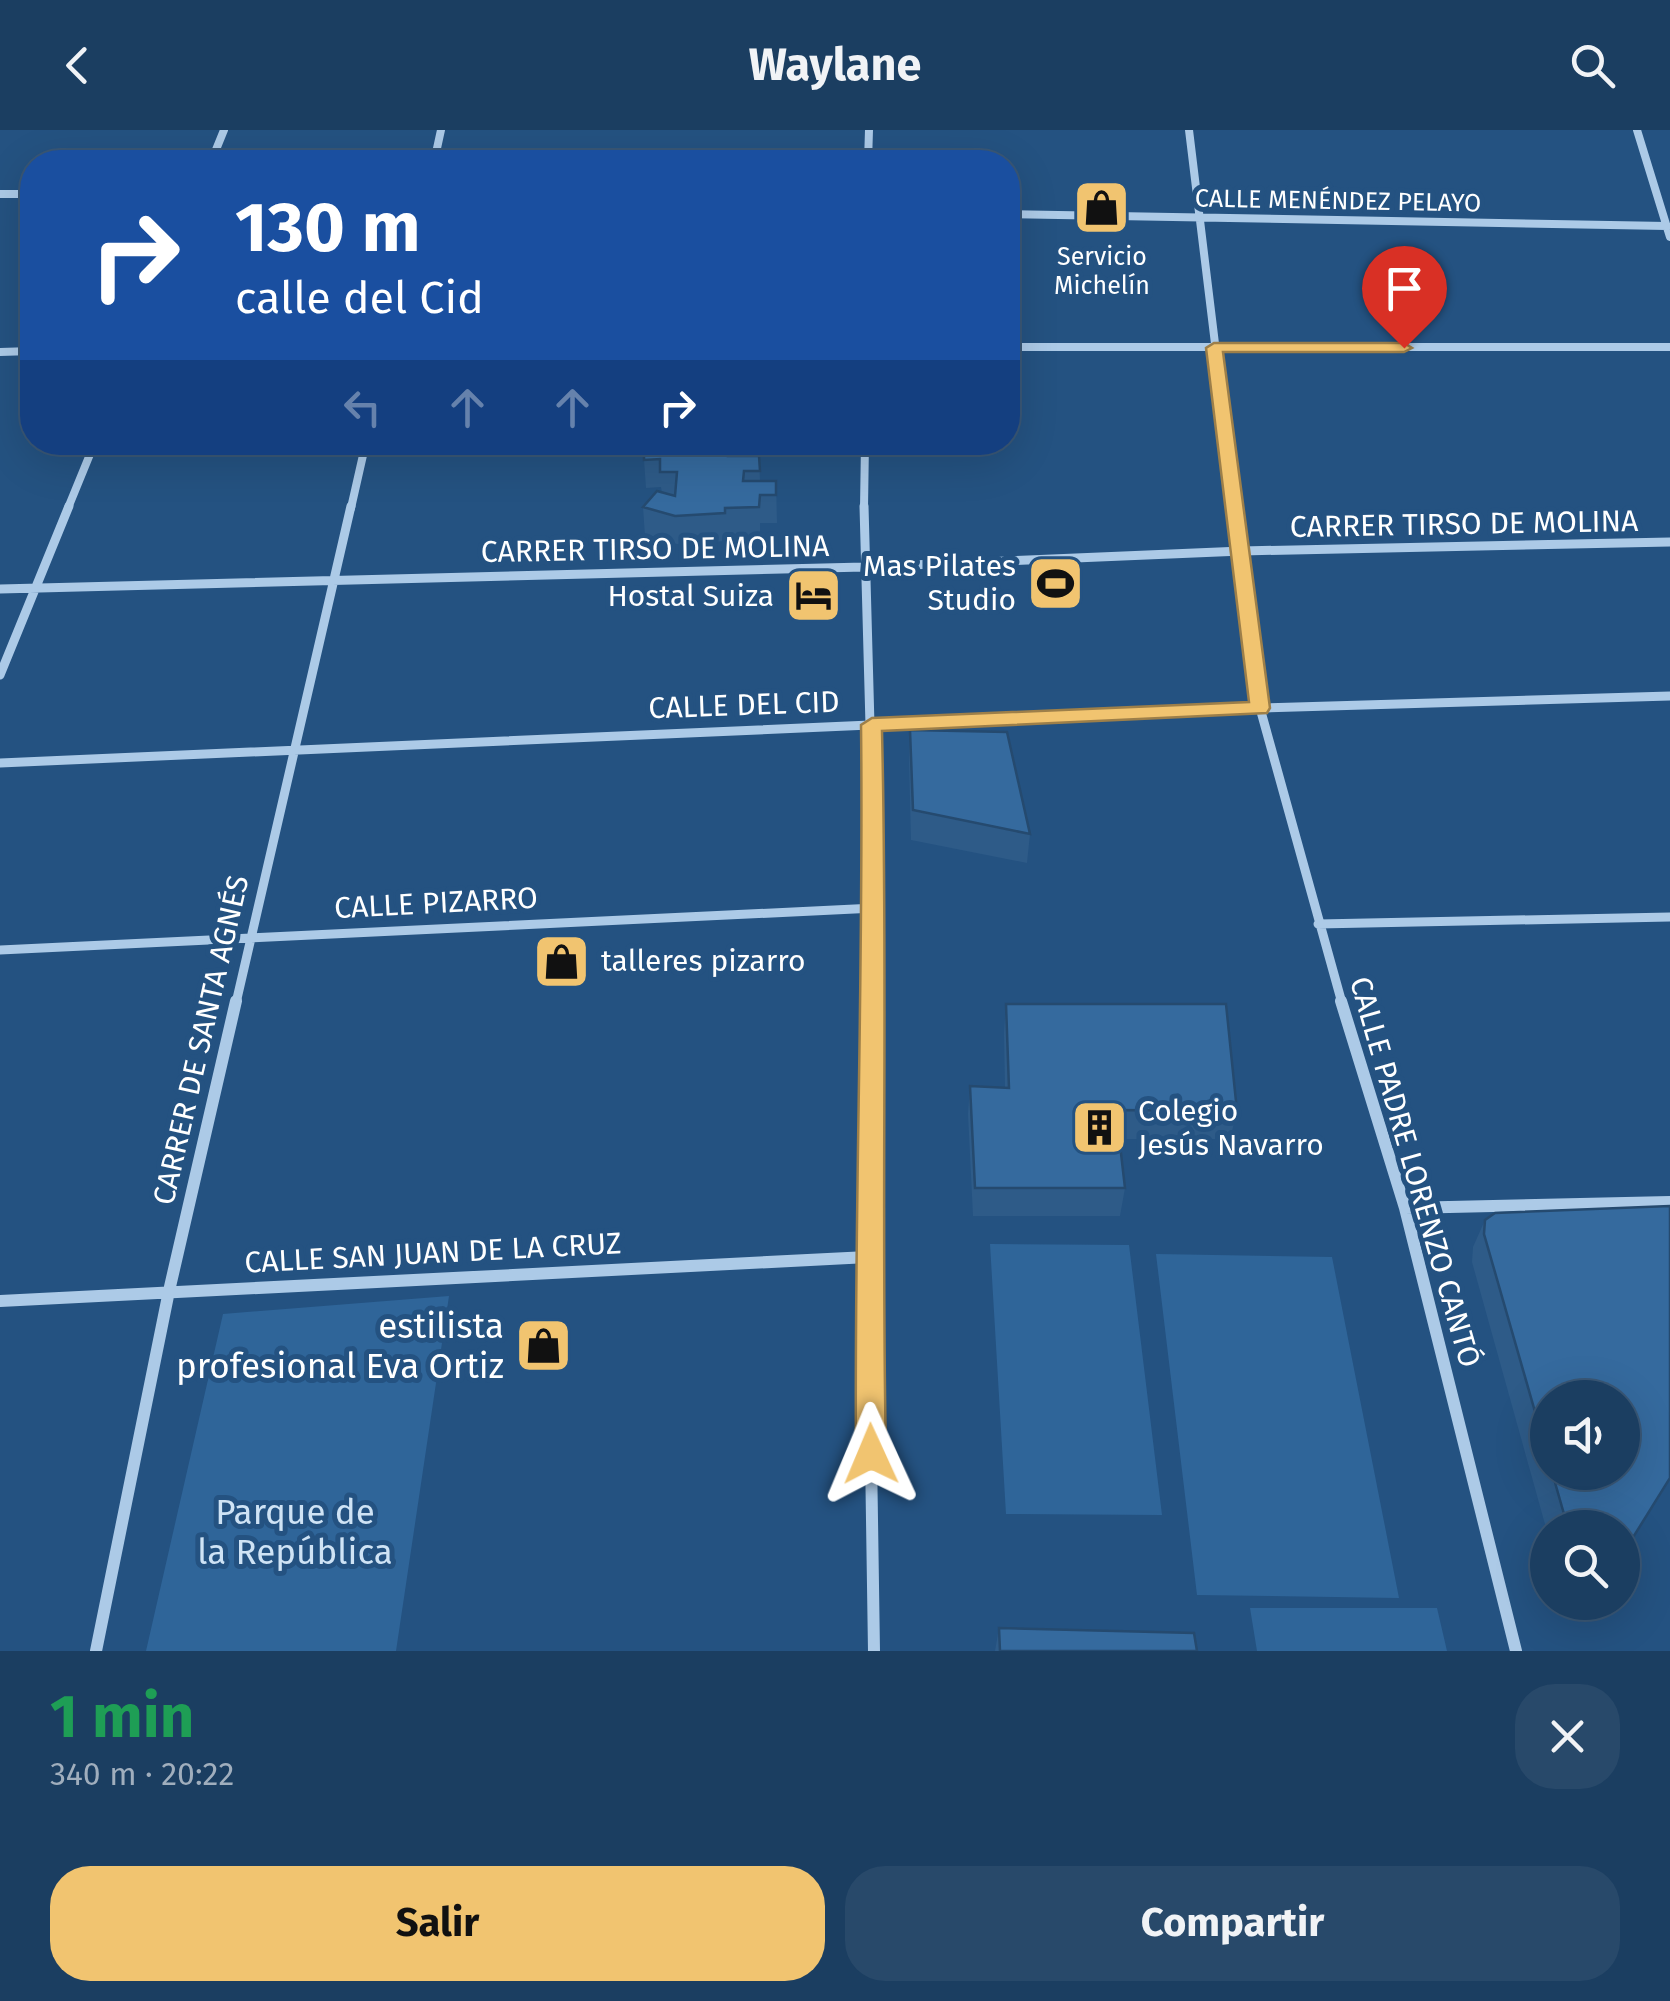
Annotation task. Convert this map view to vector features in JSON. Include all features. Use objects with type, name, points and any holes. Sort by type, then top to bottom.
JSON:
[{"type":"street","points":[[1189,130],[1260,708]]},
{"type":"street","points":[[1637,130],[1670,237]]},
{"type":"street","name":"CALLE MENÉNDEZ PELAYO","points":[[1020,214],[1667,222]]},
{"type":"street","points":[[1020,348],[1670,348]]},
{"type":"street","points":[[0,675],[89,455]]},
{"type":"street","name":"CARRER DE SANTA AGNÉS","points":[[96,1651],[169,1291],[363,455]]},
{"type":"street","points":[[864,455],[875,908],[868,1257],[874,1651]]},
{"type":"street","name":"CARRER TIRSO DE MOLINA","points":[[0,589],[864,567],[1242,550],[1670,542]]},
{"type":"street","name":"CALLE DEL CID","points":[[0,762],[1260,708],[1670,696]]},
{"type":"street","name":"CALLE PADRE LORENZO CANTÓ","points":[[1260,708],[1318,924],[1405,1208],[1516,1651]]},
{"type":"street","name":"CALLE PIZARRO","points":[[0,950],[875,908]]},
{"type":"street","points":[[1318,924],[1670,918]]},
{"type":"street","points":[[1405,1208],[1670,1202]]},
{"type":"street","name":"CALLE SAN JUAN DE LA CRUZ","points":[[0,1301],[868,1257]]},
{"type":"green space","points":[[990,1244],[1129,1245],[1162,1515],[1006,1514]]},
{"type":"green space","points":[[1156,1254],[1332,1257],[1399,1598],[1197,1595]]},
{"type":"green space","name":"Parque de la República","points":[[449,1296],[396,1651],[146,1651],[223,1314]]},
{"type":"green space","points":[[1250,1608],[1437,1608],[1447,1651],[1257,1651]]},
{"type":"building","points":[[644,455],[759,456],[760,471],[744,471],[743,481],[776,481],[776,495],[760,495],[759,507],[675,516],[643,507],[657,491],[675,496],[677,472],[660,472],[660,459],[644,460]]},
{"type":"building","points":[[910,730],[1007,732],[1030,834],[913,810]]},
{"type":"building","name":"Colegio Jesús Navarro","points":[[1006,1004],[1226,1004],[1237,1111],[1116,1110],[1125,1188],[975,1188],[970,1086],[1009,1088]]},
{"type":"building","points":[[1670,1206],[1670,1478],[1640,1526],[1640,1510],[1563,1510],[1557,1490],[1640,1490],[1640,1380],[1530,1380],[1530,1394],[1484,1234],[1485,1220],[1495,1213]]},
{"type":"building","points":[[999,1628],[1194,1633],[1197,1651],[1000,1651]]},
{"type":"place","name":"Servicio Michelín","points":[[1102,207]]},
{"type":"place","name":"Mas Pilates Studio","points":[[1055,583]]},
{"type":"place","name":"Hostal Suiza","points":[[813,596]]},
{"type":"place","name":"talleres pizarro","points":[[562,961]]},
{"type":"place","name":"Colegio Jesús Navarro","points":[[1099,1128]]},
{"type":"place","name":"estilista profesional Eva Ortiz","points":[[543,1346]]},
{"type":"route","points":[[871,1454],[868,1257],[875,908],[872,725],[1260,708],[1214,348],[1404,348]]}]
